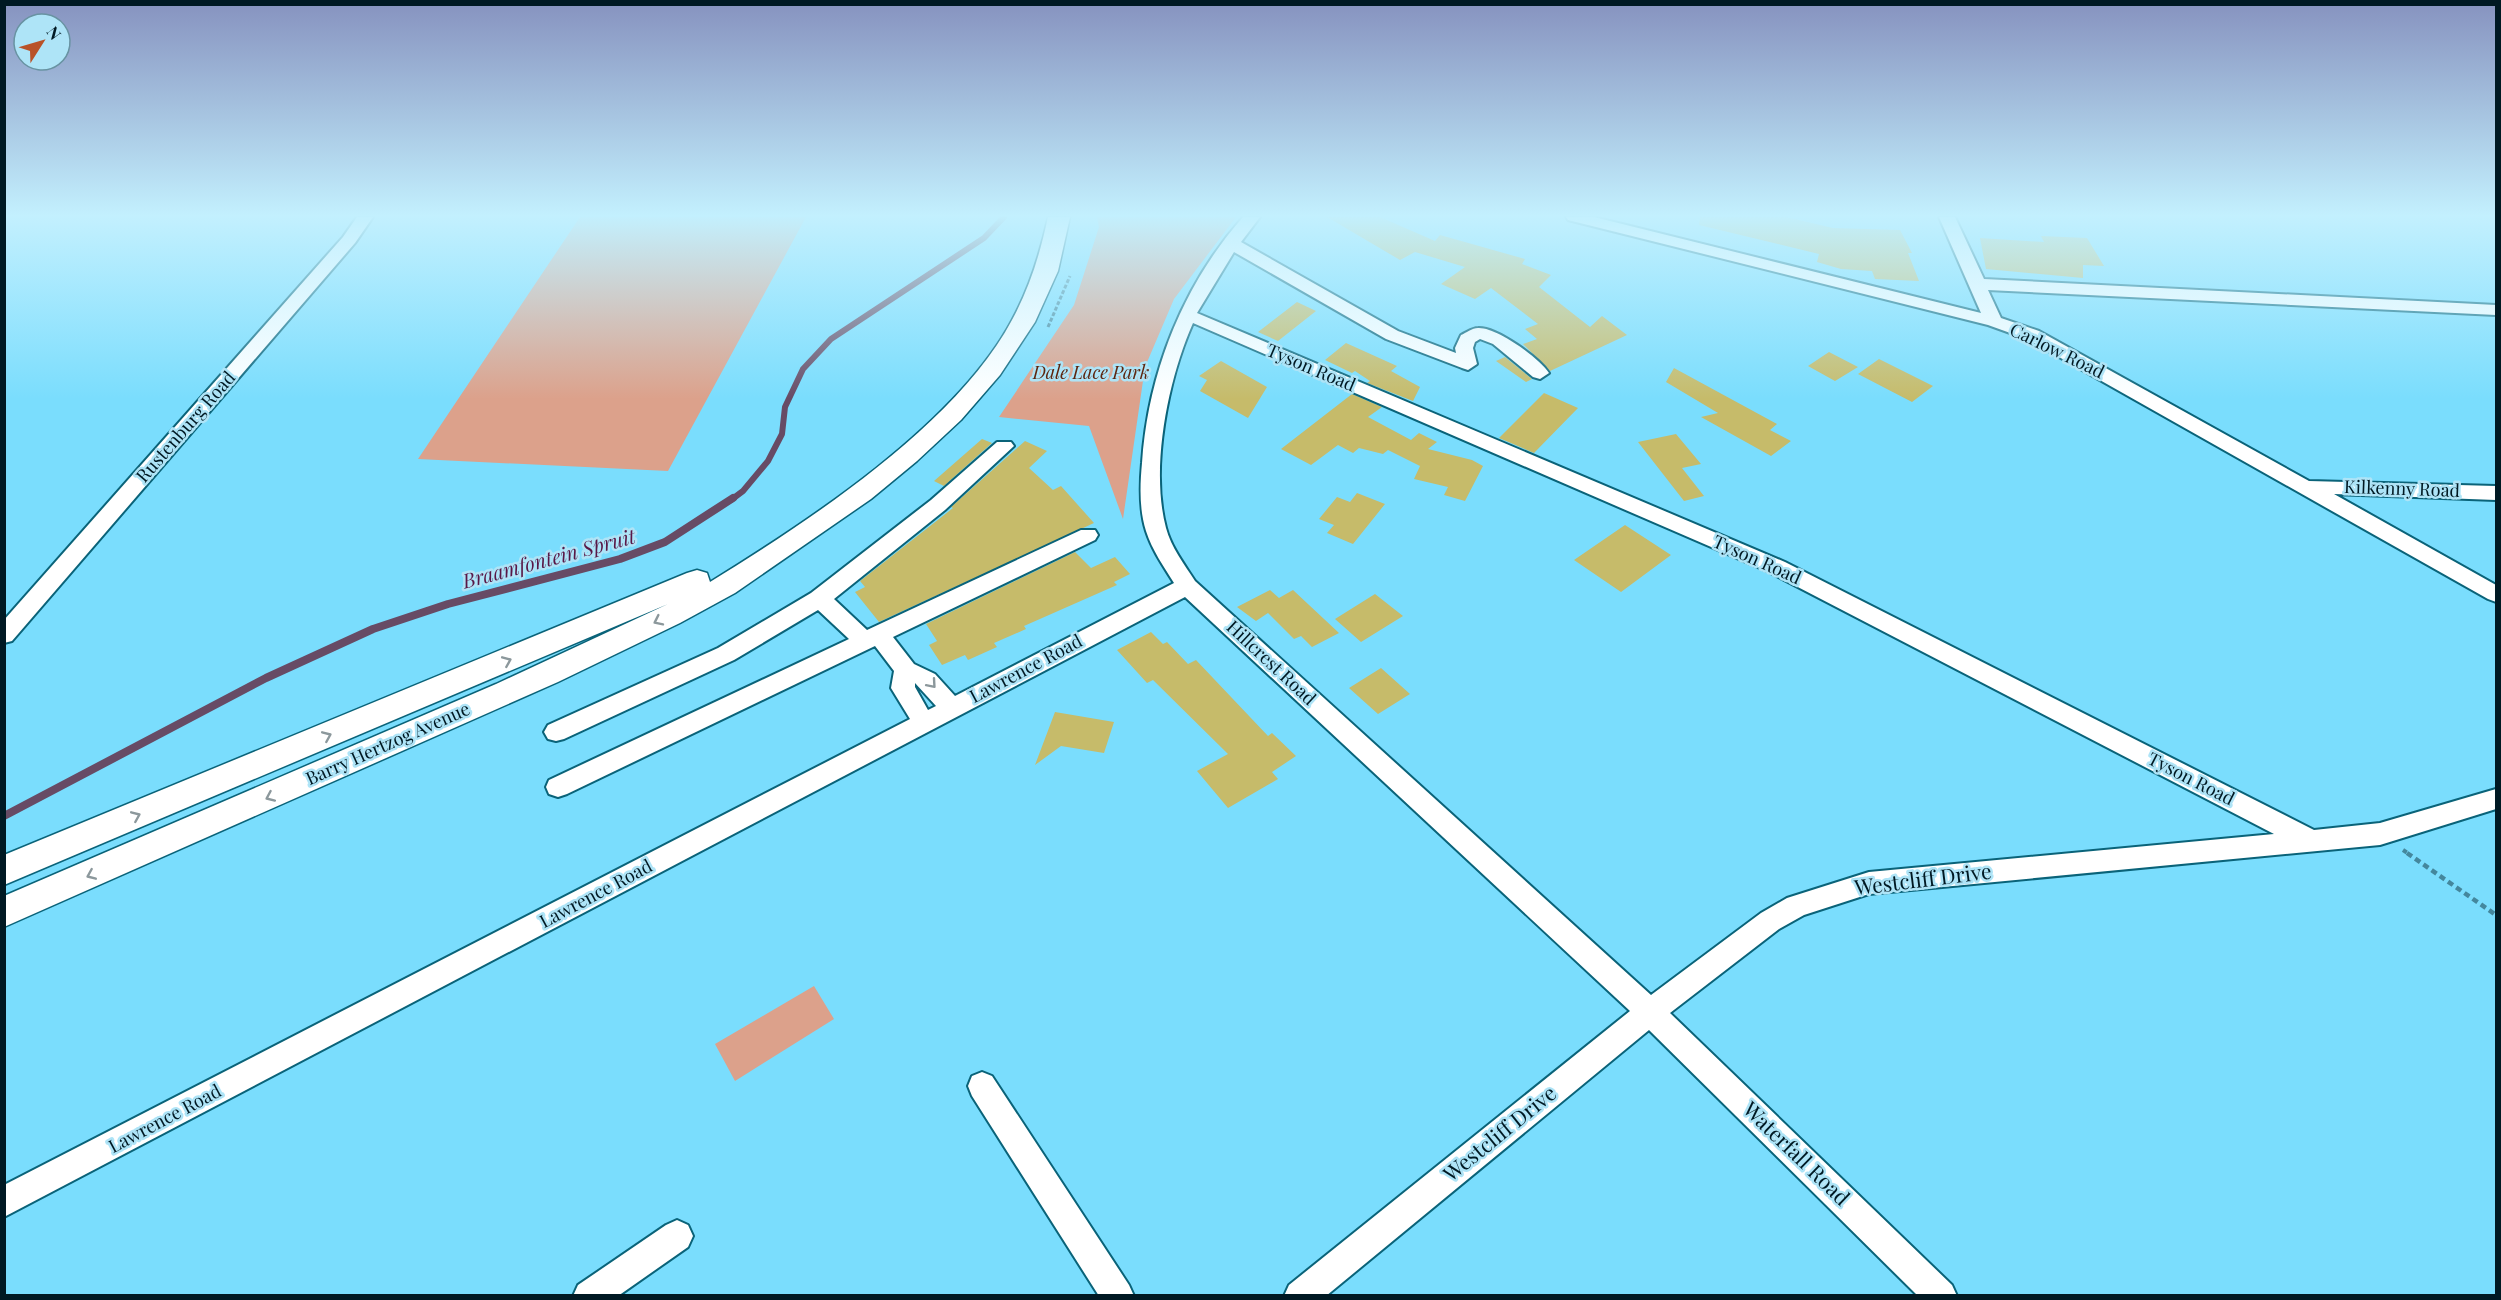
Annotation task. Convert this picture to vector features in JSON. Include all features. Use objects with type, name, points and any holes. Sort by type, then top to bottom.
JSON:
[{"type":"main road","name":"Barry Hertzog Avenue","points":[[4,912],[229,816],[616,641],[711,594],[817,525],[884,475],[967,398],[1006,348],[1036,295],[1043,278]]},
{"type":"main road","name":"Barry Hertzog Avenue","points":[[4,871],[700,579],[763,560]]},
{"type":"street","name":"Rustenburg Road","points":[[4,635],[316,278]]},
{"type":"street","name":"Hillcrest Road","points":[[1211,278],[1188,315],[1160,399],[1153,454],[1151,494],[1156,531],[1187,586],[1650,1012]]},
{"type":"street","points":[[1291,278],[1392,335],[1425,349],[1468,364],[1464,348],[1467,339],[1479,333],[1499,340],[1540,373]]},
{"type":"street","name":"Carlow Road","points":[[1819,278],[2022,330],[2056,347],[2178,424],[2307,487],[2496,594]]},
{"type":"street","points":[[1975,278],[1994,321]]},
{"type":"street","points":[[1978,285],[2496,310]]},
{"type":"street","name":"Tyson Road","points":[[1188,315],[1777,567],[2310,840]]},
{"type":"street","points":[[556,732],[726,654],[819,599],[938,505],[1004,446]]},
{"type":"street","name":"Kilkenny Road","points":[[2307,487],[2496,493]]},
{"type":"street","points":[[558,787],[1088,535]]},
{"type":"street","name":"Lawrence Road","points":[[4,1202],[1187,586]]},
{"type":"street","points":[[819,599],[871,637],[906,670],[922,674],[951,709]]},
{"type":"street","points":[[906,670],[903,688],[924,723]]},
{"type":"street","name":"Westcliff Drive","points":[[1300,1296],[1650,1012],[1770,921],[1796,906],[1869,883],[2380,834],[2496,800]]},
{"type":"street","name":"Waterfall Road","points":[[1650,1012],[1941,1296]]},
{"type":"street","points":[[982,1086],[1118,1296]]},
{"type":"street","points":[[589,1296],[677,1236]]},
{"type":"path","points":[[2380,834],[2496,915]]},
{"type":"green space","points":[[539,278],[773,278],[668,471],[418,459]]},
{"type":"green space","name":"Dale Lace Park","points":[[1083,278],[1190,278],[1174,299],[1145,367],[1123,519],[1089,426],[999,417],[1074,305]]},
{"type":"green space","points":[[814,986],[834,1019],[735,1081],[715,1044]]},
{"type":"building","points":[[1450,278],[1548,278],[1539,287],[1590,327],[1602,316],[1627,335],[1550,371],[1523,344],[1537,339],[1525,329],[1538,324],[1491,288],[1475,299],[1441,284]]},
{"type":"building","points":[[1918,278],[1919,281],[1875,279]]},
{"type":"building","points":[[1297,302],[1316,311],[1278,341],[1258,332]]},
{"type":"building","points":[[1346,343],[1397,366],[1391,371],[1420,387],[1413,401],[1367,383],[1370,381],[1355,371],[1352,373],[1325,360]]},
{"type":"building","points":[[1829,352],[1858,367],[1835,381],[1808,366]]},
{"type":"building","points":[[1505,357],[1532,379],[1526,382],[1496,361]]},
{"type":"building","points":[[1879,359],[1933,386],[1912,402],[1858,374]]},
{"type":"building","points":[[1221,361],[1267,387],[1248,418],[1200,391],[1207,380],[1199,376]]},
{"type":"building","points":[[1674,368],[1777,424],[1770,430],[1791,441],[1771,456],[1701,417],[1718,413],[1666,382]]},
{"type":"building","points":[[1544,393],[1578,408],[1534,453],[1499,438]]},
{"type":"building","points":[[1352,394],[1382,407],[1368,417],[1411,440],[1419,433],[1437,442],[1428,449],[1472,460],[1483,466],[1465,501],[1444,495],[1448,487],[1414,479],[1420,466],[1388,450],[1383,454],[1359,448],[1353,453],[1338,445],[1311,465],[1281,449]]},
{"type":"building","points":[[1676,434],[1701,464],[1682,468],[1704,496],[1684,501],[1638,442]]},
{"type":"building","points":[[982,439],[992,443],[944,486],[934,481]]},
{"type":"building","points":[[1025,441],[1047,451],[1029,468],[1053,490],[1061,486],[1094,523],[879,622],[855,592],[865,587],[860,581],[953,508],[951,507]]},
{"type":"building","points":[[1357,493],[1385,504],[1353,544],[1327,533],[1334,525],[1319,519],[1337,497],[1350,502]]},
{"type":"building","points":[[1625,525],[1671,555],[1621,592],[1574,560]]},
{"type":"building","points":[[1075,552],[1091,568],[1115,557],[1130,574],[1114,582],[1117,585],[1024,626],[1026,629],[994,643],[997,647],[968,660],[965,655],[942,665],[929,645],[937,641],[926,624]]},
{"type":"building","points":[[1270,590],[1279,598],[1293,590],[1339,633],[1312,647],[1301,636],[1294,639],[1268,613],[1256,621],[1237,607]]},
{"type":"building","points":[[1375,594],[1403,616],[1361,642],[1335,619]]},
{"type":"building","points":[[1151,632],[1163,644],[1167,642],[1188,664],[1196,660],[1268,736],[1272,733],[1296,756],[1272,772],[1278,779],[1228,808],[1197,771],[1228,754],[1153,680],[1147,683],[1117,650]]},
{"type":"building","points":[[1381,668],[1410,694],[1378,714],[1349,688]]},
{"type":"building","points":[[1055,712],[1114,722],[1104,753],[1061,746],[1035,765]]},
{"type":"waterway","name":"Braamfontein Spruit","points":[[731,500],[743,491],[768,461],[782,434],[785,407],[803,369],[831,339],[924,278]]},
{"type":"waterway","name":"Braamfontein Spruit","points":[[4,816],[266,678],[373,629],[448,604],[620,559],[665,542],[733,498]]}]
